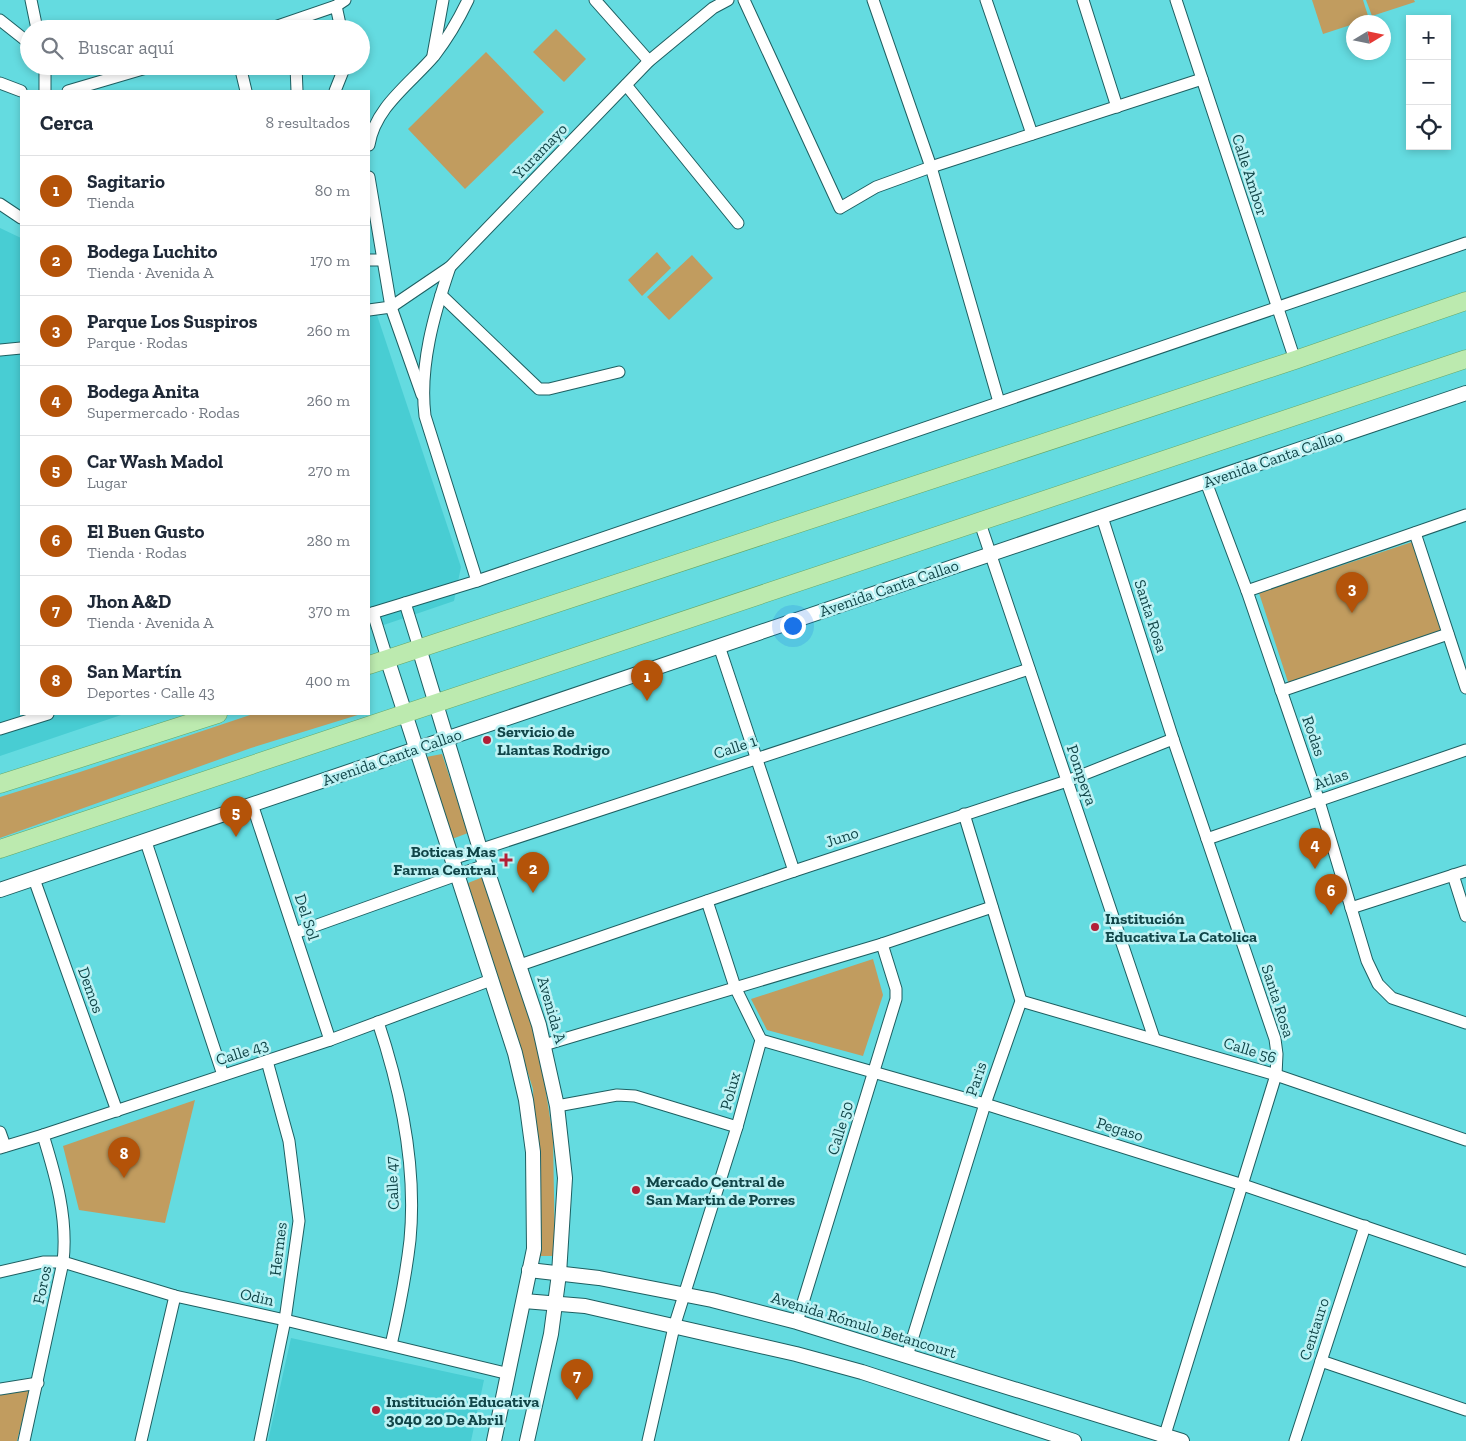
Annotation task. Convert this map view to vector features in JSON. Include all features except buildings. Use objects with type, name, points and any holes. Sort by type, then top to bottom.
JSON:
[{"type":"main road","points":[[370,664],[1295,360],[1466,301]]},
{"type":"main road","name":"Avenida Canta Callao","points":[[0,849],[1466,359]]},
{"type":"main road","points":[[0,784],[215,715]]},
{"type":"street","points":[[31,0],[35,20]]},
{"type":"street","points":[[432,57],[443,0]]},
{"type":"street","points":[[370,138],[371,132],[388,106],[455,28],[468,0]]},
{"type":"street","points":[[596,0],[649,61]]},
{"type":"street","name":"Yuramayo","points":[[370,310],[391,307],[450,267],[649,61],[713,8],[728,0]]},
{"type":"street","points":[[744,0],[840,208],[876,187],[931,167],[1202,79]]},
{"type":"street","points":[[873,0],[931,167],[999,402]]},
{"type":"street","points":[[986,0],[1032,134]]},
{"type":"street","points":[[1083,0],[1117,107]]},
{"type":"street","name":"Calle Ambor","points":[[1176,0],[1295,360]]},
{"type":"street","points":[[304,20],[340,3],[341,20]]},
{"type":"street","points":[[0,20],[20,36]]},
{"type":"street","points":[[45,75],[45,90]]},
{"type":"street","points":[[71,90],[122,75]]},
{"type":"street","points":[[242,75],[246,90]]},
{"type":"street","points":[[296,75],[297,90]]},
{"type":"street","points":[[335,90],[341,75]]},
{"type":"street","points":[[0,83],[20,91]]},
{"type":"street","points":[[626,85],[738,223]]},
{"type":"street","points":[[370,183],[391,307],[423,399]]},
{"type":"street","points":[[0,204],[20,217]]},
{"type":"street","points":[[494,1441],[534,1249],[532,1144],[526,1100],[517,1062],[491,980],[371,613],[477,581],[1276,306],[1466,243]]},
{"type":"street","points":[[370,260],[382,260]]},
{"type":"street","points":[[450,267],[441,295],[427,355],[423,399],[425,416],[477,581]]},
{"type":"street","points":[[441,295],[539,389],[549,389],[619,372]]},
{"type":"street","points":[[0,350],[20,348]]},
{"type":"street","name":"Avenida Canta Callao","points":[[0,890],[1466,393]]},
{"type":"street","name":"Rodas","points":[[1206,482],[1247,591],[1319,801],[1367,962],[1378,984],[1392,998],[1466,1023]]},
{"type":"street","points":[[1247,591],[1466,515]]},
{"type":"street","name":"Santa Rosa","points":[[1102,517],[1207,839],[1275,1039],[1277,1054],[1276,1075],[1163,1438]]},
{"type":"street","name":"Pompeya","points":[[980,523],[1154,1038]]},
{"type":"street","points":[[1414,533],[1466,688]]},
{"type":"street","name":"Avenida A","points":[[405,603],[480,850],[520,965],[544,1045],[557,1106],[564,1178],[559,1274],[551,1334],[526,1441]]},
{"type":"street","points":[[1281,691],[1448,634]]},
{"type":"street","points":[[719,646],[794,870]]},
{"type":"street","name":"Calle 1","points":[[452,860],[757,757],[1029,669]]},
{"type":"street","points":[[0,729],[45,715]]},
{"type":"street","name":"Juno","points":[[520,965],[794,870],[1067,780],[1174,739]]},
{"type":"street","name":"Atlas","points":[[1207,839],[1466,750]]},
{"type":"street","name":"Del Sol","points":[[252,804],[330,1040]]},
{"type":"street","points":[[964,814],[1021,1001]]},
{"type":"street","points":[[146,842],[223,1075]]},
{"type":"street","points":[[295,933],[485,865]]},
{"type":"street","points":[[1351,908],[1466,871]]},
{"type":"street","points":[[1453,876],[1466,916]]},
{"type":"street","name":"Demos","points":[[34,879],[116,1111]]},
{"type":"street","points":[[707,901],[735,987],[761,1040]]},
{"type":"street","points":[[544,1045],[882,944],[992,908]]},
{"type":"street","name":"Calle 50","points":[[796,1322],[874,1072],[896,994],[882,944]]},
{"type":"street","name":"Calle 43","points":[[3,1147],[330,1040],[491,980]]},
{"type":"street","name":"Calle 56","points":[[1021,1001],[1154,1038],[1276,1075],[1466,1140]]},
{"type":"street","name":"Paris","points":[[907,1356],[985,1104],[1021,1001]]},
{"type":"street","name":"Calle 47","points":[[378,1022],[392,1066],[402,1109],[410,1184],[409,1246],[404,1290],[391,1345]]},
{"type":"street","name":"Pegaso","points":[[761,1040],[985,1104],[1243,1185],[1466,1261]]},
{"type":"street","name":"Polux","points":[[648,1441],[674,1327],[737,1126],[761,1040]]},
{"type":"street","name":"Hermes","points":[[260,1441],[285,1320],[299,1221],[289,1141],[267,1061]]},
{"type":"street","points":[[557,1106],[617,1095],[635,1096],[737,1126]]},
{"type":"street","points":[[0,1132],[3,1147]]},
{"type":"street","name":"Foros","points":[[24,1441],[38,1383],[66,1239],[60,1200],[43,1135]]},
{"type":"street","name":"Centauro","points":[[1295,1441],[1364,1226]]},
{"type":"street","name":"Odin","points":[[0,1272],[43,1262],[63,1262],[176,1296],[509,1374]]},
{"type":"street","name":"Avenida Rómulo Betancourt","points":[[530,1270],[599,1278],[684,1294],[796,1322],[1163,1438],[1182,1441]]},
{"type":"street","points":[[141,1441],[176,1296]]},
{"type":"street","points":[[524,1301],[585,1306],[796,1354],[853,1370],[1074,1441]]},
{"type":"street","points":[[1321,1362],[1466,1410]]},
{"type":"street","points":[[0,1389],[38,1383]]},
{"type":"shaded area","points":[[1312,0],[1363,0],[1368,15],[1346,15],[1346,26],[1323,34]]},
{"type":"shaded area","points":[[1366,0],[1414,0],[1415,2],[1375,15],[1372,15]]},
{"type":"shaded area","points":[[556,29],[586,59],[564,82],[533,52]]},
{"type":"shaded area","points":[[486,52],[544,112],[465,189],[408,129]]},
{"type":"shaded area","points":[[0,228],[20,238],[20,715],[121,715],[0,756]]},
{"type":"shaded area","points":[[657,252],[671,268],[642,296],[628,280]]},
{"type":"shaded area","points":[[692,255],[713,278],[669,320],[647,297]]},
{"type":"shaded area","points":[[370,315],[377,315],[461,567],[454,601],[370,630]]},
{"type":"shaded area","points":[[1415,541],[1445,632],[1289,685],[1259,593]]},
{"type":"shaded area","points":[[250,715],[358,715],[251,748],[0,838],[0,797]]},
{"type":"shaded area","points":[[442,754],[468,833],[452,839],[426,757]]},
{"type":"shaded area","points":[[483,877],[538,1042],[553,1137],[555,1256],[539,1256],[533,1089],[468,883]]},
{"type":"shaded area","points":[[873,959],[883,995],[863,1056],[767,1030],[751,999]]},
{"type":"shaded area","points":[[195,1100],[165,1223],[79,1210],[63,1146]]},
{"type":"shaded area","name":"Institución Educativa 3040 20 De Abril","points":[[291,1338],[484,1380],[471,1441],[268,1441]]},
{"type":"shaded area","points":[[30,1390],[17,1441],[0,1441],[0,1394]]},
{"type":"place","name":"Parque Los Suspiros","points":[[1352,613]]},
{"type":"place","name":"Sagitario","points":[[647,701]]},
{"type":"place","name":"Servicio de Llantas Rodrigo","points":[[487,740]]},
{"type":"place","name":"Car Wash Madol","points":[[236,837]]},
{"type":"place","name":"Boticas Mas Farma Central","points":[[506,860]]},
{"type":"place","name":"Bodega Anita","points":[[1315,869]]},
{"type":"place","name":"Bodega Luchito","points":[[533,893]]},
{"type":"place","name":"El Buen Gusto","points":[[1331,915]]},
{"type":"place","name":"Institución Educativa La Catolica","points":[[1095,927]]},
{"type":"place","name":"San Martín","points":[[124,1178]]},
{"type":"place","name":"Mercado Central de San Martin de Porres","points":[[636,1190]]},
{"type":"place","name":"Jhon A&D","points":[[577,1400]]},
{"type":"place","name":"Institución Educativa 3040 20 De Abril","points":[[376,1410]]}]
